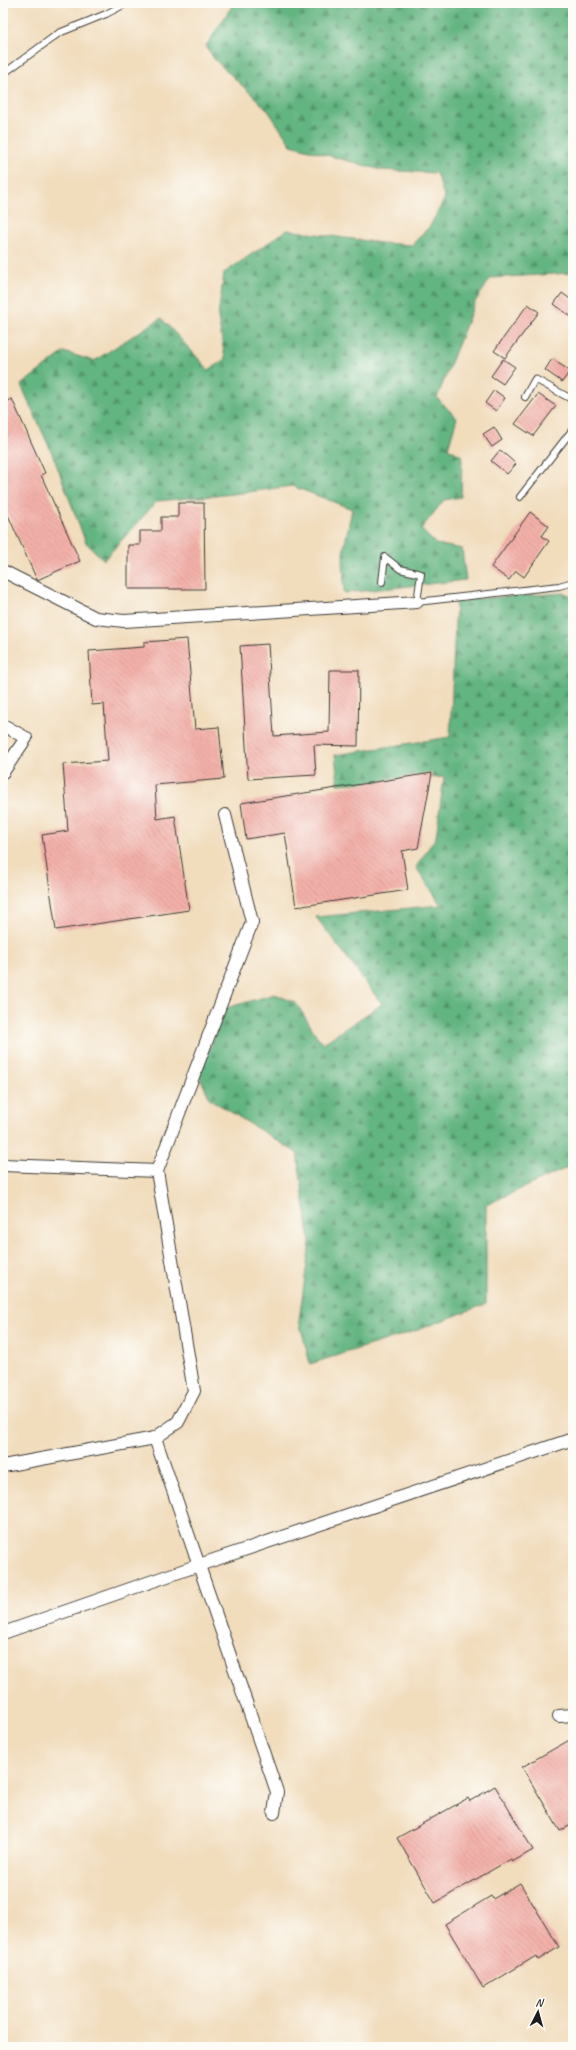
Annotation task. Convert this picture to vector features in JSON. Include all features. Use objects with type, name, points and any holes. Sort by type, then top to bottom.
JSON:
[{"type":"street","points":[[3,571],[96,618],[124,621],[417,602]]},
{"type":"street","points":[[3,725],[26,738],[3,772]]},
{"type":"street","points":[[3,1466],[155,1438],[178,1422],[194,1391],[157,1171],[252,922],[225,816]]},
{"type":"street","points":[[3,1165],[157,1171]]},
{"type":"street","points":[[155,1438],[276,1792],[274,1813]]},
{"type":"street","points":[[3,1633],[199,1565],[573,1439]]},
{"type":"street","points":[[559,1716],[573,1715]]},
{"type":"lane","points":[[3,74],[59,33],[128,3]]},
{"type":"lane","points":[[525,398],[535,379],[573,400]]},
{"type":"lane","points":[[520,497],[573,429]]},
{"type":"lane","points":[[382,582],[385,557],[400,569],[421,574],[417,602],[559,586],[573,582]]},
{"type":"green space","points":[[234,3],[573,3],[573,271],[571,273],[491,278],[475,302],[437,398],[457,418],[448,448],[462,456],[461,497],[444,500],[421,529],[436,544],[462,549],[466,580],[344,593],[343,553],[352,509],[292,486],[234,494],[157,501],[104,560],[86,543],[52,453],[21,385],[64,352],[94,361],[161,318],[209,370],[225,359],[218,317],[224,273],[287,230],[382,243],[412,245],[430,226],[445,198],[436,173],[381,170],[291,145],[267,109],[214,59],[206,46]]},
{"type":"green space","points":[[565,593],[573,597],[573,1165],[486,1205],[486,1304],[415,1331],[310,1364],[299,1320],[310,1242],[297,1153],[210,1099],[199,1075],[226,1008],[275,994],[296,1003],[322,1044],[382,1004],[316,917],[441,905],[416,867],[436,837],[444,777],[338,784],[335,755],[450,737],[456,600]]},
{"type":"building","points":[[562,293],[573,301],[573,318],[554,304]]},
{"type":"building","points":[[528,304],[539,312],[505,358],[494,351]]},
{"type":"building","points":[[503,359],[515,367],[503,384],[491,376]]},
{"type":"building","points":[[552,359],[570,371],[562,382],[545,370]]},
{"type":"building","points":[[494,390],[505,398],[496,411],[485,403]]},
{"type":"building","points":[[538,394],[556,406],[533,436],[515,424]]},
{"type":"building","points":[[12,399],[45,473],[41,475],[80,561],[37,580],[3,504],[3,403]]},
{"type":"building","points":[[494,427],[502,440],[492,447],[483,434]]},
{"type":"building","points":[[500,450],[516,464],[507,474],[491,461]]},
{"type":"building","points":[[178,503],[204,503],[205,589],[128,589],[128,545],[140,545],[140,531],[161,531],[161,517],[178,517]]},
{"type":"building","points":[[530,512],[549,526],[542,536],[549,541],[524,577],[516,571],[509,580],[491,567]]},
{"type":"building","points":[[187,639],[195,729],[219,727],[224,779],[155,785],[157,819],[175,816],[189,910],[56,930],[42,835],[68,831],[63,764],[108,761],[104,704],[92,705],[89,651],[144,647],[144,642]]},
{"type":"building","points":[[268,644],[274,736],[329,732],[330,670],[359,670],[358,746],[314,745],[316,775],[248,779],[240,646]]},
{"type":"building","points":[[432,773],[418,848],[402,851],[408,890],[296,907],[285,833],[246,839],[241,803]]},
{"type":"building","points":[[573,1738],[573,1824],[560,1831],[522,1767]]},
{"type":"building","points":[[495,1786],[533,1850],[512,1862],[511,1859],[435,1903],[397,1838],[468,1798],[470,1801]]},
{"type":"building","points":[[520,1883],[559,1947],[538,1960],[536,1956],[483,1988],[445,1924],[491,1896],[493,1899]]}]
